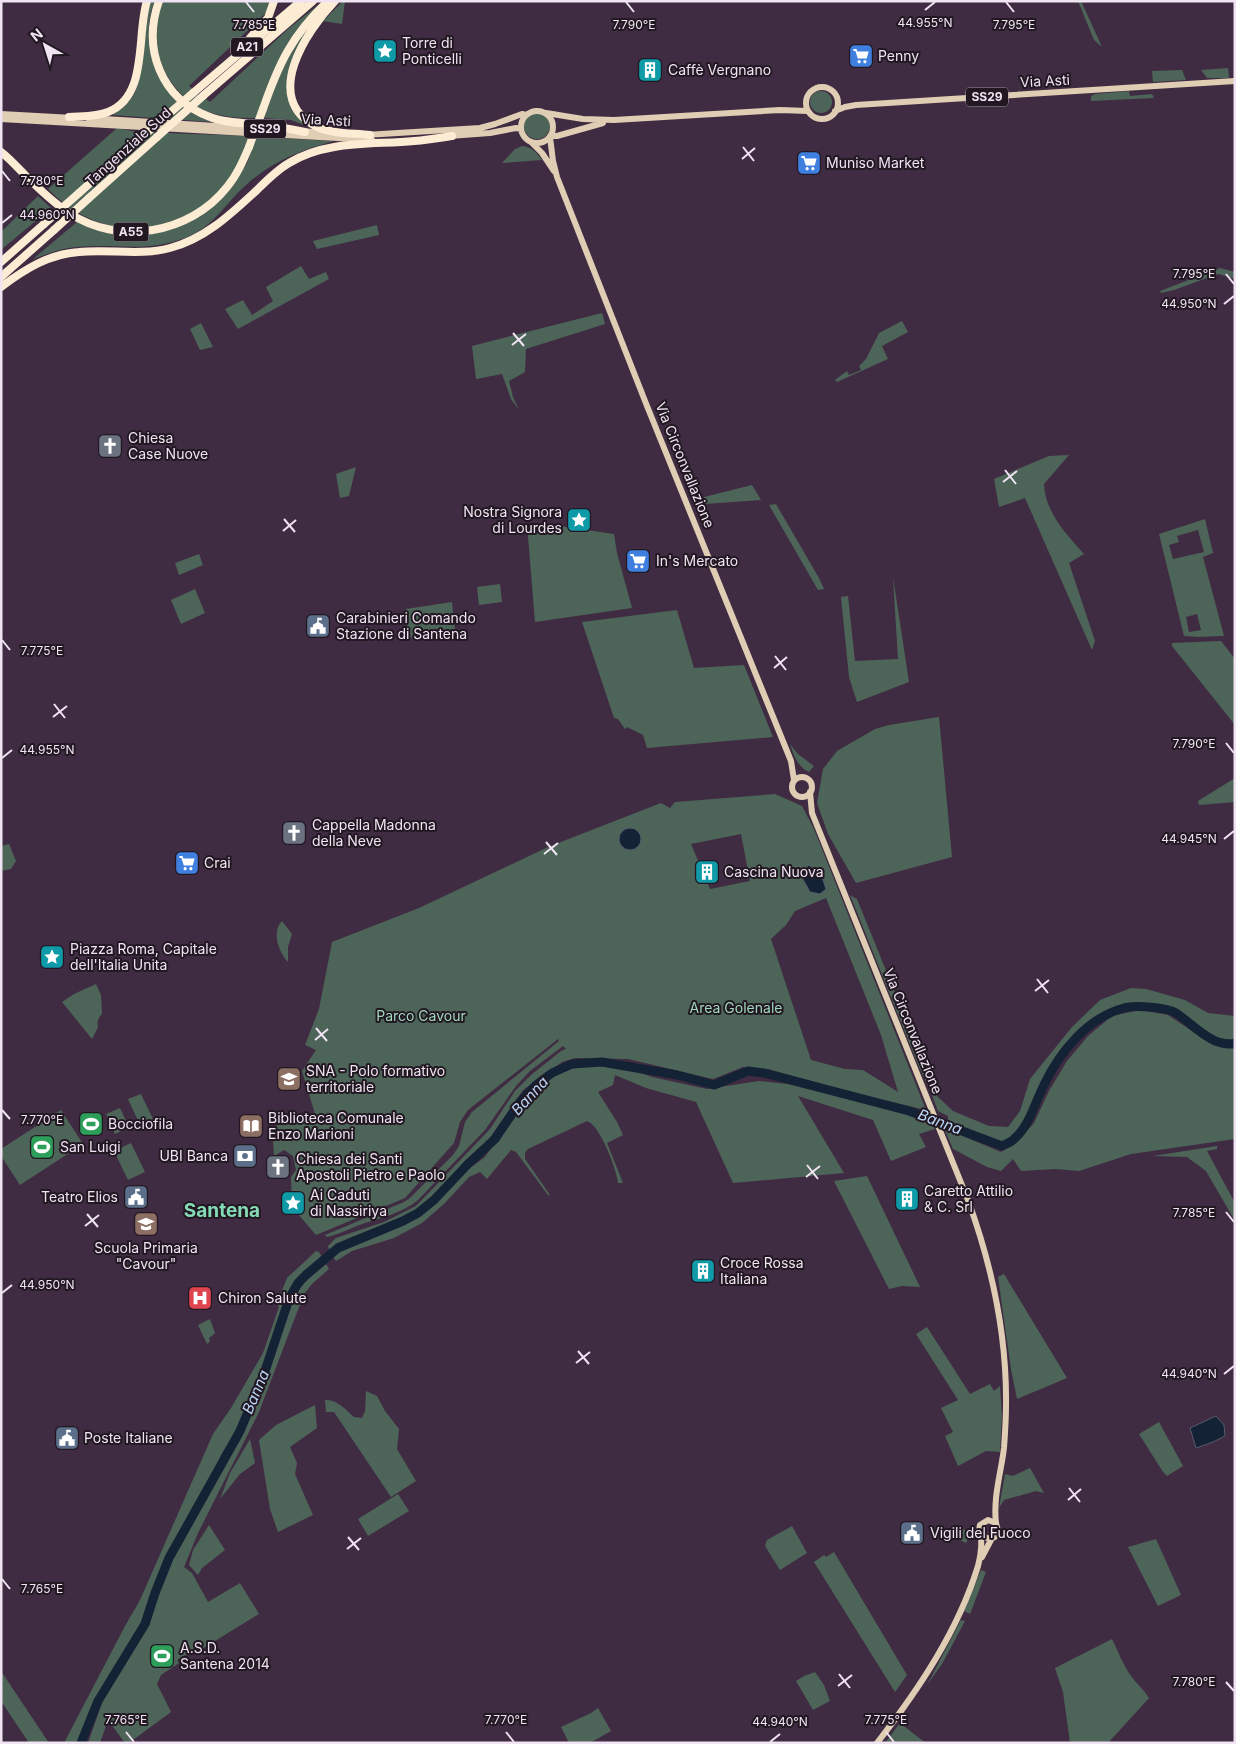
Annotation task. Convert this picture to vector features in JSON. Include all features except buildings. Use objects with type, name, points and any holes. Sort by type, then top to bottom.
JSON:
[{"type":"highway","points":[[69,117],[97,115],[108,112],[118,107],[132,90],[138,69],[143,15],[147,1]]},
{"type":"highway","points":[[159,1],[154,16],[153,50],[165,81],[187,105],[212,118],[305,132]]},
{"type":"highway","points":[[193,93],[256,32],[268,18],[274,1]]},
{"type":"highway","name":"A21","points":[[193,93],[301,1]]},
{"type":"highway","name":"Tangenziale Sud","points":[[1,277],[204,95],[314,1]]},
{"type":"highway","name":"A55","points":[[1,152],[34,184],[70,213],[93,225],[112,230],[148,232],[168,228],[185,221],[201,211],[227,187],[240,168],[283,57],[307,23],[328,1]]},
{"type":"highway","points":[[335,1],[320,17],[300,50],[291,74],[292,96],[301,116],[319,128],[370,135]]},
{"type":"highway","name":"Tangenziale Sud","points":[[1,262],[193,93]]},
{"type":"highway","points":[[1,287],[16,275],[38,262],[57,256],[79,252],[147,252],[188,242],[211,230],[288,163],[316,151],[356,145],[415,142],[452,136]]},
{"type":"main road","name":"Via Asti","points":[[835,111],[856,105],[1235,82]]},
{"type":"main road","points":[[780,110],[796,106],[806,100],[812,90],[820,87],[832,91],[837,98],[835,111],[829,117],[822,118],[813,116],[808,111],[806,100]]},
{"type":"main road","name":"Via Asti","points":[[837,98],[856,105]]},
{"type":"main road","points":[[546,113],[554,126],[551,136],[542,143],[532,143],[525,138],[521,130],[522,121],[526,115],[537,110],[583,119],[614,120],[780,110],[808,111]]},
{"type":"main road","name":"Via Asti","points":[[1,114],[370,135],[480,128],[522,114],[526,115]]},
{"type":"main road","name":"Via Asti","points":[[1,119],[380,140],[490,133],[516,128],[521,130]]},
{"type":"main road","points":[[551,136],[614,120]]},
{"type":"main road","points":[[552,153],[558,141],[568,132]]},
{"type":"main road","name":"Via Circonvallazione","points":[[551,136],[557,177],[647,406],[791,761],[794,780]]},
{"type":"main road","name":"Via Circonvallazione","points":[[532,143],[542,153],[557,177]]},
{"type":"main road","name":"Via Circonvallazione","points":[[791,761],[805,778]]},
{"type":"main road","points":[[800,777],[805,778],[811,783],[810,792],[806,797],[800,797],[794,794],[792,789],[794,780],[800,777]]},
{"type":"main road","name":"Via Circonvallazione","points":[[810,792],[812,813]]},
{"type":"main road","name":"Via Circonvallazione","points":[[800,797],[812,813],[930,1106],[978,1228],[991,1274],[1005,1360],[1006,1405],[1004,1448],[996,1498],[996,1523]]},
{"type":"main road","name":"Via Circonvallazione","points":[[985,1520],[996,1498]]},
{"type":"main road","points":[[877,1743],[933,1664],[962,1607],[979,1563],[992,1538],[998,1531],[996,1523],[991,1520],[985,1520],[979,1527],[979,1533],[987,1539],[992,1538]]},
{"type":"main road","points":[[979,1563],[982,1536]]},
{"type":"green space","points":[[150,1],[155,1],[150,22],[150,46],[152,57],[161,79],[176,96],[212,122],[112,115],[130,100],[137,87],[142,66],[147,10]]},
{"type":"green space","points":[[162,1],[271,1],[267,12],[189,86],[210,102],[288,29],[323,1],[298,29],[280,58],[256,118],[243,118],[229,117],[203,110],[186,99],[171,82],[161,63],[156,37],[156,27]]},
{"type":"green space","points":[[345,1],[342,24],[323,21]]},
{"type":"green space","points":[[1078,1],[1081,1],[1102,47],[1094,40]]},
{"type":"green space","points":[[329,2],[296,53],[290,98],[314,127],[291,120],[264,118],[276,80],[298,38]]},
{"type":"green space","points":[[1228,68],[1229,78],[1207,78],[1201,70]]},
{"type":"green space","points":[[1182,70],[1186,80],[1153,82],[1152,71]]},
{"type":"green space","points":[[821,91],[831,98],[832,102],[825,112],[821,113],[811,106],[810,102],[817,92]]},
{"type":"green space","points":[[1129,91],[1130,96],[1152,94],[1154,98],[1091,101],[1091,96],[1095,94]]},
{"type":"green space","points":[[537,113],[546,117],[550,126],[546,135],[537,139],[528,135],[524,126],[528,117]]},
{"type":"green space","points":[[117,128],[138,132],[249,136],[233,173],[211,199],[197,209],[178,220],[158,226],[139,229],[119,228],[100,223],[82,215],[48,189]]},
{"type":"green space","points":[[257,137],[334,141],[310,148],[276,163],[246,185],[206,226],[190,236],[160,245],[71,248],[33,259],[77,222],[104,232],[123,235],[153,234],[175,227],[233,184],[247,163]]},
{"type":"green space","points":[[522,146],[534,150],[542,160],[502,163],[515,149]]},
{"type":"green space","points":[[38,196],[51,208],[1,250],[1,232]]},
{"type":"green space","points":[[377,225],[379,235],[317,249],[313,241]]},
{"type":"green space","points":[[301,266],[309,279],[326,272],[329,279],[238,329],[225,309],[243,300],[252,315],[273,301],[266,287]]},
{"type":"green space","points":[[1220,268],[1235,272],[1235,279],[1218,274],[1174,290],[1161,293],[1160,291]]},
{"type":"green space","points":[[602,313],[605,324],[526,349],[525,372],[509,381],[519,410],[511,399],[502,374],[476,379],[472,346]]},
{"type":"green space","points":[[902,321],[908,332],[882,346],[888,359],[837,382],[835,380],[847,371],[849,375],[861,370],[859,366],[866,359],[879,333]]},
{"type":"green space","points":[[201,323],[213,347],[200,350],[190,329]]},
{"type":"green space","points":[[1069,455],[1044,484],[1045,494],[1052,513],[1084,554],[1069,563],[1095,641],[1092,650],[1025,498],[999,507],[994,479],[1049,456]]},
{"type":"green space","points":[[356,467],[349,496],[340,498],[336,474]]},
{"type":"green space","points":[[752,485],[761,500],[705,504],[704,497]]},
{"type":"green space","points":[[776,504],[824,589],[818,590],[769,505]]},
{"type":"green space","points":[[1205,519],[1213,553],[1203,557],[1224,636],[1184,636],[1159,534]],"holes":[[[1198,530],[1204,552],[1173,559],[1169,545],[1179,542],[1177,536]],[[1197,614],[1201,630],[1189,632],[1186,617]]]},
{"type":"green space","points":[[527,524],[545,524],[614,534],[617,553],[632,608],[535,622]]},
{"type":"green space","points":[[199,554],[203,565],[179,575],[175,563]]},
{"type":"green space","points":[[893,577],[909,682],[857,702],[849,677],[841,597],[848,596],[855,661],[898,659]]},
{"type":"green space","points":[[500,584],[502,602],[479,605],[477,587]]},
{"type":"green space","points":[[195,589],[205,613],[181,624],[171,600]]},
{"type":"green space","points":[[452,602],[455,630],[408,638],[406,609]]},
{"type":"green space","points":[[677,610],[694,668],[744,665],[773,737],[647,748],[643,735],[627,727],[625,729],[618,719],[614,718],[582,622]]},
{"type":"green space","points":[[1221,641],[1235,659],[1235,725],[1172,646],[1172,643]]},
{"type":"green space","points":[[939,717],[952,857],[856,883],[828,834],[817,803],[823,769],[837,751],[875,729]]},
{"type":"green space","points":[[790,744],[798,754],[814,766],[809,772],[799,764]]},
{"type":"green space","points":[[1235,778],[1235,802],[1199,805],[1198,801]]},
{"type":"green space","name":"Parco Cavour","points":[[775,794],[802,806],[814,829],[926,1110],[854,1093],[768,1069],[743,1067],[713,1079],[628,1059],[575,1058],[562,1062],[523,1090],[487,1142],[423,1206],[396,1220],[336,1244],[330,1252],[328,1246],[336,1238],[384,1222],[416,1206],[490,1129],[515,1091],[531,1075],[566,1049],[563,1046],[530,1071],[516,1086],[485,1130],[417,1201],[385,1217],[332,1236],[327,1237],[325,1235],[410,1198],[453,1155],[459,1146],[465,1122],[472,1112],[559,1041],[558,1039],[468,1110],[460,1122],[454,1143],[405,1198],[316,1235],[292,1207],[291,1177],[296,1170],[293,1156],[284,1150],[274,1156],[272,1127],[315,1114],[302,1071],[316,1050],[305,1045],[319,1009],[332,942],[419,908],[548,847],[661,803],[670,808],[675,802]],"holes":[[[741,834],[750,881],[710,889],[691,844]],[[807,866],[815,870],[822,878],[826,889],[803,871]],[[826,898],[881,1035],[898,1092],[863,1070],[845,1069],[811,1060],[771,939],[786,925],[795,911]]]},
{"type":"green space","points":[[9,844],[16,861],[11,869],[1,871],[1,846]]},
{"type":"green space","points":[[850,895],[857,899],[937,1096],[953,1111],[989,1126],[1008,1127],[1020,1111],[1030,1079],[1072,1027],[1100,1000],[1131,988],[1146,989],[1185,1000],[1208,1013],[1235,1016],[1235,1041],[1218,1038],[1184,1015],[1155,1004],[1133,1004],[1108,1011],[1096,1018],[1073,1038],[1054,1062],[1040,1085],[1024,1124],[1017,1133],[1008,1140],[1001,1142],[982,1137],[948,1121],[948,1116],[938,1111]]},
{"type":"green space","points":[[282,921],[292,934],[288,947],[288,962],[279,948],[277,936],[277,931]]},
{"type":"green space","points":[[96,984],[101,995],[102,1014],[92,1039],[62,1002]]},
{"type":"green space","points":[[1140,1010],[1168,1015],[1213,1045],[1235,1049],[1235,1139],[1131,1154],[1079,1171],[1055,1169],[1021,1171],[1013,1159],[1001,1171],[987,1167],[953,1149],[944,1128],[1001,1152],[1016,1143],[1034,1123],[1049,1091],[1067,1061],[1088,1036],[1112,1016]]},
{"type":"green space","points":[[624,1067],[652,1077],[707,1089],[759,1081],[788,1084],[928,1119],[935,1129],[919,1134],[926,1147],[891,1161],[873,1120],[798,1096],[844,1173],[733,1183],[696,1102],[646,1088],[615,1075],[613,1085],[598,1092],[623,1135],[607,1143],[623,1183],[618,1183],[615,1168],[602,1139],[592,1124],[587,1121],[528,1149],[525,1153],[525,1159],[550,1195],[548,1195],[516,1152],[511,1150],[487,1179],[480,1172],[469,1177],[444,1204],[422,1223],[394,1238],[352,1251],[336,1261],[333,1257],[342,1249],[406,1223],[433,1205],[464,1172],[484,1158],[522,1108],[551,1077],[570,1068]]},
{"type":"green space","points":[[141,1094],[153,1119],[140,1125],[128,1099]]},
{"type":"green space","points":[[120,1108],[129,1127],[115,1134],[106,1114]]},
{"type":"green space","name":"San Luigi","points":[[61,1110],[83,1144],[20,1185],[1,1156],[1,1149]]},
{"type":"green space","points":[[131,1143],[145,1172],[128,1180],[114,1151]]},
{"type":"green space","points":[[1217,1146],[1217,1149],[1207,1151],[1235,1203],[1235,1221],[1206,1171],[1187,1157],[1153,1156]]},
{"type":"green space","points":[[867,1176],[920,1287],[902,1286],[889,1289],[834,1181]]},
{"type":"green space","points":[[316,1251],[322,1257],[289,1290],[266,1361],[240,1424],[221,1455],[209,1482],[168,1557],[142,1621],[90,1713],[79,1743],[64,1743],[140,1600],[213,1434],[231,1408],[263,1353],[279,1307],[277,1303],[287,1278]]},
{"type":"green space","name":"A.S.D. Santena 2014","points":[[326,1264],[329,1269],[304,1294],[259,1412],[198,1533],[184,1567],[192,1573],[208,1602],[240,1583],[259,1614],[197,1652],[195,1649],[177,1660],[179,1663],[161,1675],[157,1684],[171,1712],[129,1743],[125,1743],[108,1720],[100,1743],[88,1743],[103,1700],[147,1622],[172,1561],[241,1434],[258,1395],[293,1298],[306,1281]]},
{"type":"green space","points":[[1004,1274],[1067,1378],[1017,1399],[998,1277]]},
{"type":"green space","points":[[210,1319],[215,1333],[209,1338],[210,1341],[207,1344],[198,1325]]},
{"type":"green space","points":[[927,1327],[970,1394],[990,1384],[994,1391],[1000,1386],[1002,1415],[1000,1452],[986,1451],[958,1466],[945,1436],[953,1432],[941,1408],[958,1400],[916,1334]]},
{"type":"green space","points":[[366,1391],[377,1396],[385,1411],[399,1429],[397,1449],[416,1481],[391,1497],[334,1412],[326,1412],[325,1400],[329,1400],[341,1406],[354,1417],[362,1418],[365,1411]]},
{"type":"green space","points":[[315,1405],[317,1428],[290,1447],[297,1463],[295,1474],[313,1515],[278,1532],[270,1509],[259,1440],[276,1425]]},
{"type":"green space","points":[[1159,1422],[1183,1466],[1167,1476],[1139,1434]]},
{"type":"green space","points":[[250,1439],[255,1463],[240,1474],[220,1499],[230,1473]]},
{"type":"green space","points":[[1030,1468],[1044,1493],[1036,1491],[1004,1500],[999,1508],[1005,1474],[1013,1476]]},
{"type":"green space","points":[[398,1494],[409,1511],[368,1536],[358,1519]]},
{"type":"green space","points":[[209,1525],[225,1550],[202,1568],[198,1575],[189,1565],[193,1550]]},
{"type":"green space","points":[[792,1526],[807,1553],[780,1570],[765,1546],[767,1540]]},
{"type":"green space","points":[[951,1527],[963,1529],[971,1533],[966,1543],[948,1534]]},
{"type":"green space","points":[[1156,1539],[1181,1595],[1158,1606],[1128,1547]]},
{"type":"green space","points":[[834,1552],[907,1675],[895,1692],[814,1562],[824,1555],[826,1557]]},
{"type":"green space","points":[[981,1570],[986,1572],[970,1614],[964,1611]]},
{"type":"green space","points":[[961,1620],[965,1621],[942,1664],[927,1685]]},
{"type":"green space","points":[[1112,1639],[1128,1672],[1149,1698],[1108,1743],[1070,1743],[1063,1692],[1055,1668]]},
{"type":"green space","points":[[1,1671],[49,1743],[29,1743],[1,1701]]},
{"type":"green space","points":[[815,1672],[824,1685],[830,1701],[813,1710],[796,1681]]},
{"type":"green space","points":[[598,1708],[611,1731],[590,1743],[569,1743],[561,1727]]},
{"type":"green space","points":[[900,1723],[923,1741],[926,1743],[885,1743]]},
{"type":"water","points":[[630,828],[638,831],[641,839],[638,847],[630,850],[622,847],[619,839],[622,831]]},
{"type":"water","points":[[809,865],[822,877],[826,889],[820,894],[810,892],[800,874]]},
{"type":"water","points":[[1216,1416],[1224,1425],[1225,1436],[1196,1448],[1190,1428]]},
{"type":"waterway","name":"Banna","points":[[81,1743],[98,1701],[145,1624],[169,1558],[240,1431],[265,1371],[289,1299],[298,1283],[338,1248],[403,1221],[418,1213],[434,1200],[495,1139],[520,1102],[536,1085],[552,1073],[572,1064],[602,1062],[677,1075],[714,1085],[748,1071],[764,1073],[909,1111],[1002,1146],[1014,1139],[1025,1127],[1050,1073],[1066,1049],[1098,1019],[1111,1013],[1124,1008],[1135,1007],[1165,1009],[1176,1013],[1211,1039],[1227,1044],[1235,1043]]},
{"type":"place","name":"Torre di Ponticelli","points":[[385,51]]},
{"type":"place","name":"Penny","points":[[861,56]]},
{"type":"place","name":"Caffè Vergnano","points":[[650,70]]},
{"type":"place","name":"Muniso Market","points":[[809,163]]},
{"type":"place","name":"Chiesa Case Nuove","points":[[110,446]]},
{"type":"place","name":"Nostra Signora di Lourdes","points":[[579,520]]},
{"type":"place","name":"In's Mercato","points":[[638,561]]},
{"type":"place","name":"Carabinieri Comando Stazione di Santena","points":[[318,626]]},
{"type":"place","name":"Cappella Madonna della Neve","points":[[294,833]]},
{"type":"place","name":"Crai","points":[[187,863]]},
{"type":"place","name":"Cascina Nuova","points":[[707,872]]},
{"type":"place","name":"Piazza Roma, Capitale dell'Italia Unita","points":[[52,957]]},
{"type":"place","name":"SNA - Polo formativo territoriale","points":[[289,1079]]},
{"type":"place","name":"Bocciofila","points":[[91,1124]]},
{"type":"place","name":"Biblioteca Comunale Enzo Marioni","points":[[251,1126]]},
{"type":"place","name":"San Luigi","points":[[42,1147]]},
{"type":"place","name":"UBI Banca","points":[[245,1156]]},
{"type":"place","name":"Chiesa dei Santi Apostoli Pietro e Paolo","points":[[278,1167]]},
{"type":"place","name":"Teatro Elios","points":[[136,1197]]},
{"type":"place","name":"Caretto Attilio & C. Srl","points":[[907,1199]]},
{"type":"place","name":"Ai Caduti di Nassiriya","points":[[293,1203]]},
{"type":"place","name":"Scuola Primaria \"Cavour\"","points":[[146,1224]]},
{"type":"place","name":"Croce Rossa Italiana","points":[[703,1271]]},
{"type":"place","name":"Chiron Salute","points":[[200,1298]]},
{"type":"place","name":"Poste Italiane","points":[[67,1438]]},
{"type":"place","name":"Vigili del Fuoco","points":[[912,1533]]},
{"type":"place","name":"A.S.D. Santena 2014","points":[[162,1656]]},
{"type":"district","name":"Santena","points":[[222,1210]]},
{"type":"park label","name":"Area Golenale","points":[[736,1008]]}]
